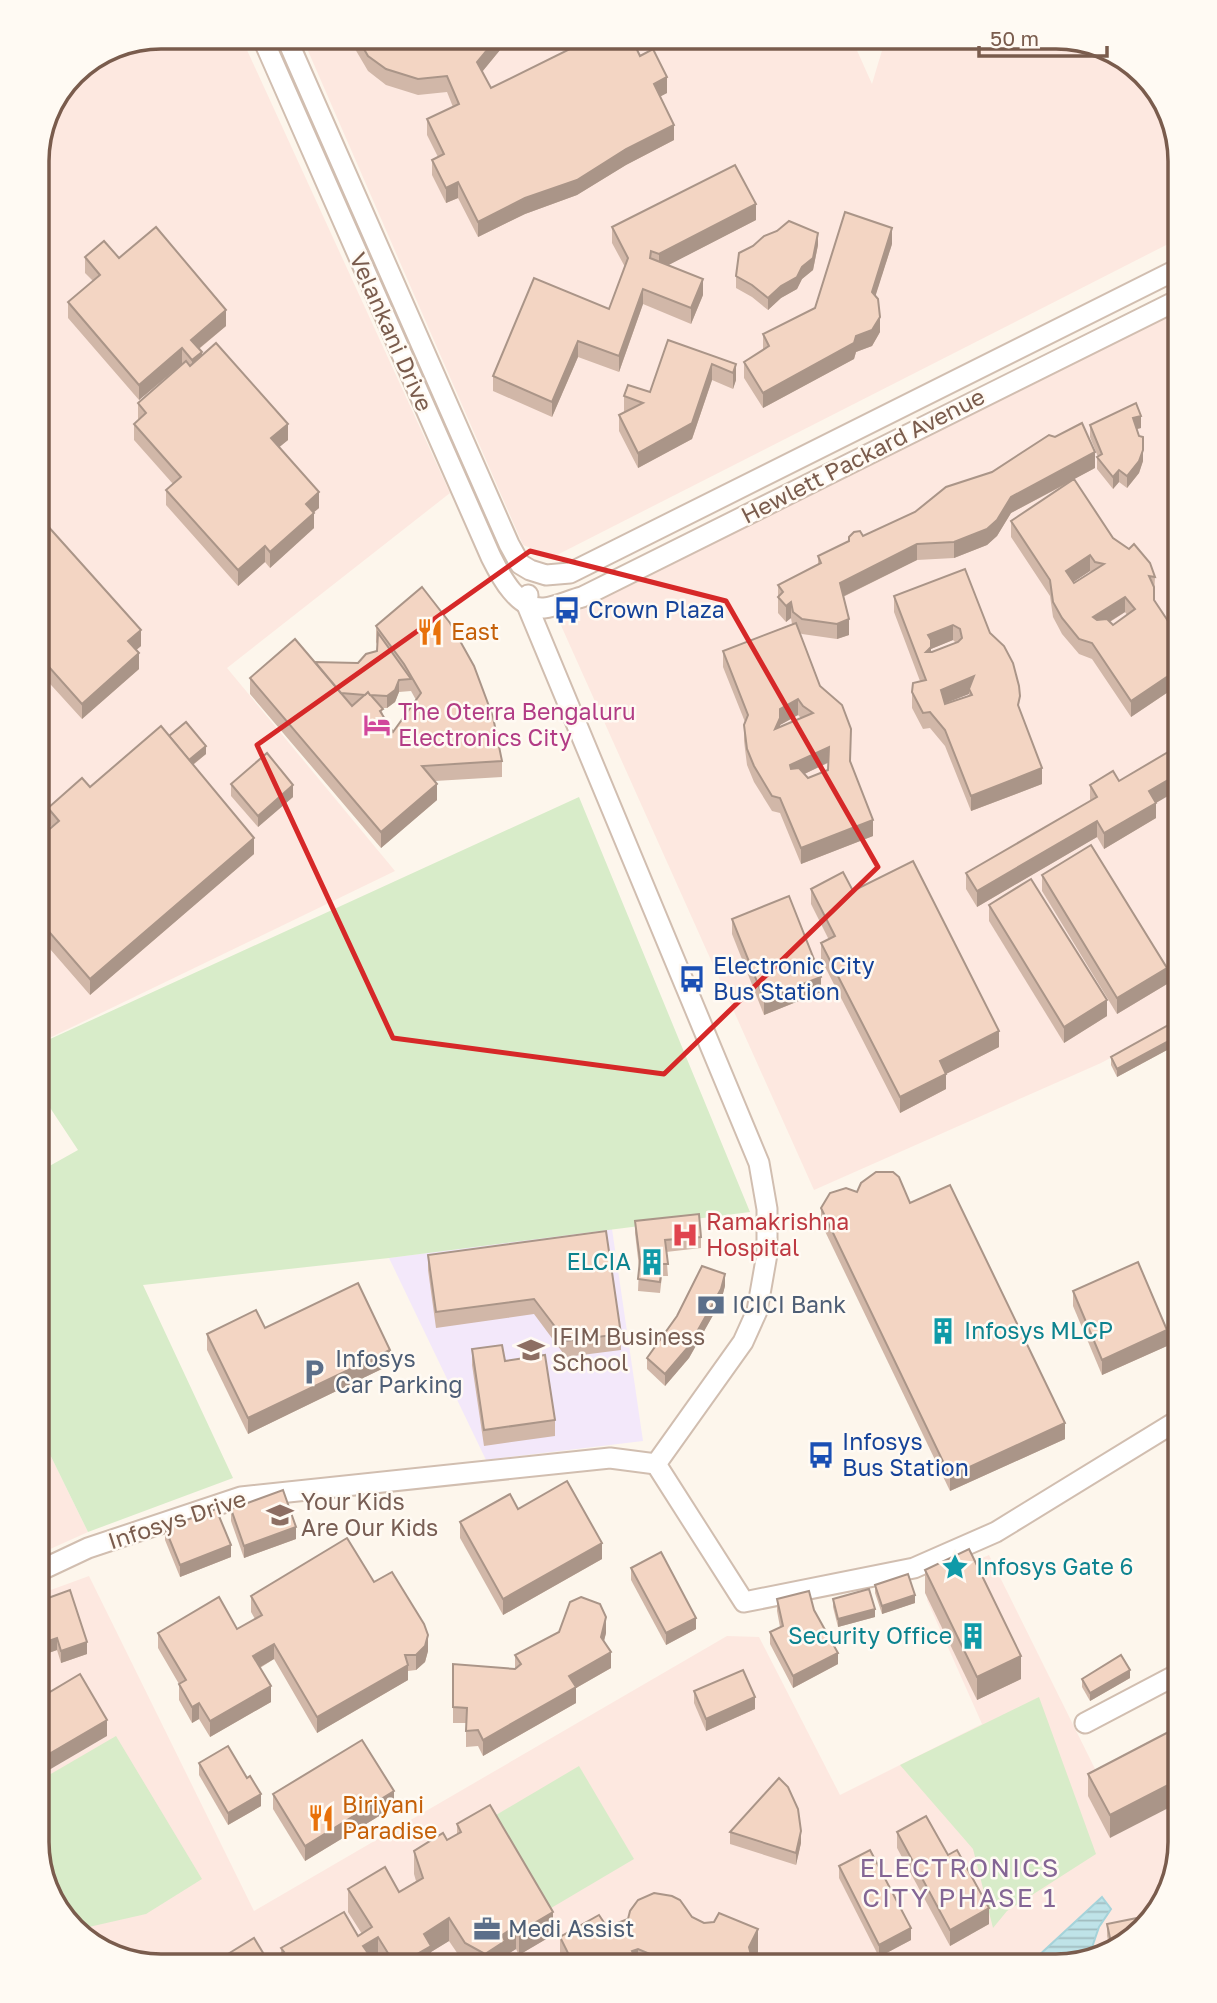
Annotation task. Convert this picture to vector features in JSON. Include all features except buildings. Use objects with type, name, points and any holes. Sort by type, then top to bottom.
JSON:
[{"type":"street","name":"Velankani Drive","points":[[267,49],[491,557],[504,582],[535,606]]},
{"type":"street","name":"Velankani Drive","points":[[291,49],[509,544],[520,564],[538,573]]},
{"type":"street","name":"Hewlett Packard Avenue","points":[[538,573],[570,573],[1168,274]]},
{"type":"street","name":"Hewlett Packard Avenue","points":[[535,606],[582,597],[1168,305]]},
{"type":"street","points":[[538,573],[535,606],[601,787],[759,1163],[767,1209],[768,1254],[757,1311],[743,1342],[656,1464],[744,1602],[914,1568],[996,1532],[1168,1426]]},
{"type":"street","name":"Infosys Drive","points":[[49,1566],[88,1548],[242,1497],[610,1458],[656,1464]]},
{"type":"street","points":[[1085,1723],[1168,1679]]},
{"type":"highlighted area","points":[[530,551],[726,601],[878,867],[664,1074],[393,1038],[257,745]]},
{"type":"shaded area","points":[[161,49],[246,49],[450,493],[227,668],[395,871],[49,1038],[49,154],[53,132],[72,93],[87,77],[105,64],[125,55]]},
{"type":"shaded area","points":[[307,49],[856,49],[872,84],[882,49],[1063,49],[1078,51],[1106,61],[1130,77],[1149,99],[1166,139],[1168,244],[553,557],[523,545]]},
{"type":"shaded area","points":[[1168,312],[1168,1027],[1101,1063],[814,1190],[559,621]]},
{"type":"shaded area","name":"IFIM Business School","points":[[612,1229],[643,1441],[486,1460],[389,1258]]},
{"type":"shaded area","points":[[49,1452],[88,1532],[49,1550]]},
{"type":"shaded area","points":[[989,1555],[1099,1777],[1168,1743],[1168,1842],[1162,1878],[1140,1916],[1106,1942],[1078,1952],[1056,1954],[154,1954],[125,1948],[87,1926],[68,1904],[53,1871],[49,1842],[49,1591],[89,1576],[254,1911],[727,1636],[759,1637],[840,1795],[982,1724],[927,1600],[927,1581]]},
{"type":"green space","points":[[579,797],[750,1212],[389,1258],[143,1285],[233,1478],[88,1532],[49,1452],[49,1166],[78,1150],[49,1106],[49,1040]]},
{"type":"green space","points":[[1039,1697],[1096,1854],[1007,1911],[993,1928],[973,1849],[900,1765]]},
{"type":"green space","points":[[116,1736],[202,1879],[146,1914],[88,1927],[68,1904],[53,1871],[49,1842],[49,1775]]},
{"type":"green space","points":[[579,1766],[634,1859],[541,1914],[486,1821]]},
{"type":"water","points":[[1102,1897],[1111,1909],[1099,1927],[1092,1948],[1078,1952],[1040,1954]]},
{"type":"place","name":"Crown Plaza","points":[[567,610]]},
{"type":"place","name":"East","points":[[430,632]]},
{"type":"place","name":"The Oterra Bengaluru Electronics City","points":[[377,725]]},
{"type":"place","name":"Electronic City Bus Station","points":[[692,979]]},
{"type":"place","name":"Ramakrishna Hospital","points":[[685,1235]]},
{"type":"place","name":"ELCIA","points":[[652,1262]]},
{"type":"place","name":"ICICI Bank","points":[[711,1305]]},
{"type":"place","name":"Infosys MLCP","points":[[943,1331]]},
{"type":"place","name":"IFIM Business School","points":[[531,1350]]},
{"type":"place","name":"Infosys Car Parking","points":[[314,1372]]},
{"type":"place","name":"Infosys Bus Station","points":[[821,1455]]},
{"type":"place","name":"Your Kids Are Our Kids","points":[[280,1515]]},
{"type":"place","name":"Infosys Gate 6","points":[[955,1567]]},
{"type":"place","name":"Security Office","points":[[973,1636]]},
{"type":"place","name":"Biriyani Paradise","points":[[321,1818]]},
{"type":"place","name":"Medi Assist","points":[[487,1929]]},
{"type":"district","name":"ELECTRONICS CITY PHASE 1","points":[[960,1882]]}]
